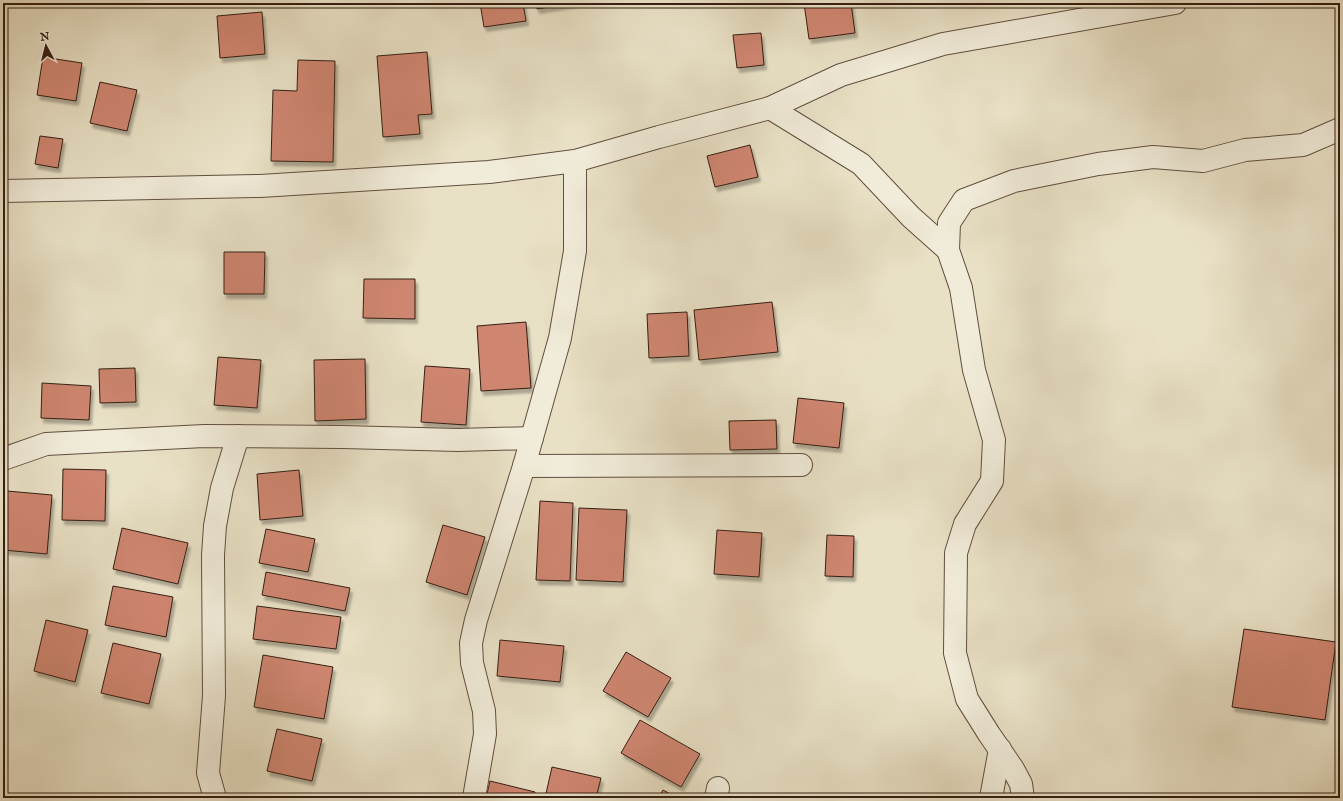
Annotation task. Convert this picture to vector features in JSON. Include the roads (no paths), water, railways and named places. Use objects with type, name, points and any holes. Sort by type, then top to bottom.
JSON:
[{"type":"street","points":[[3,191],[260,186],[489,172],[575,161],[770,108],[841,75],[942,44],[1175,3]]},
{"type":"street","points":[[770,108],[861,164],[910,217],[948,250]]},
{"type":"street","points":[[1023,798],[1021,784],[1013,769],[967,699],[955,653],[956,553],[965,524],[992,481],[994,440],[974,370],[960,288],[948,250],[949,223],[964,200],[1014,181],[1098,164],[1153,157],[1203,161],[1244,150],[1303,144],[1340,128]]},
{"type":"street","points":[[474,798],[485,734],[484,711],[472,663],[471,643],[476,620],[524,466],[560,338],[574,252],[575,161]]},
{"type":"street","points":[[3,460],[46,444],[204,436],[458,440],[532,438]]},
{"type":"street","points":[[215,798],[208,773],[214,696],[215,526],[222,488],[238,436]]},
{"type":"street","points":[[524,466],[801,465]]},
{"type":"street","points":[[990,798],[1000,749]]}]
